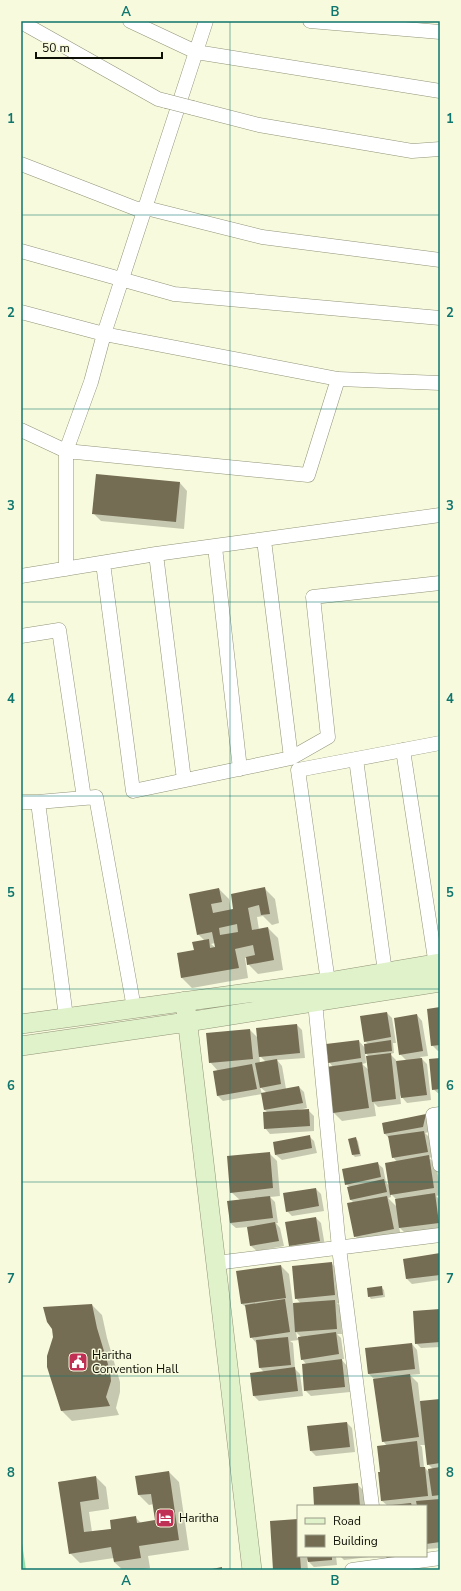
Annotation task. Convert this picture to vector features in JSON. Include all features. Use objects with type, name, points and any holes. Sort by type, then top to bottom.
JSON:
[{"type":"street","points":[[130,21],[196,52],[440,91]]},
{"type":"street","points":[[66,570],[66,450],[91,382],[104,334],[206,21]]},
{"type":"street","points":[[310,21],[440,32]]},
{"type":"street","points":[[21,22],[158,99],[259,125],[412,151],[440,149]]},
{"type":"street","points":[[21,164],[137,209],[146,208],[262,237],[440,260]]},
{"type":"street","points":[[21,250],[174,294],[440,318]]},
{"type":"street","points":[[21,312],[104,334],[338,379],[440,383]]},
{"type":"street","points":[[21,430],[66,450],[308,475],[338,379]]},
{"type":"street","points":[[21,576],[66,570],[156,554],[440,515]]},
{"type":"street","points":[[264,540],[291,758]]},
{"type":"street","points":[[215,547],[240,769]]},
{"type":"street","points":[[156,554],[184,780]]},
{"type":"street","points":[[103,563],[133,791],[291,758],[328,737],[313,597],[440,583]]},
{"type":"street","points":[[21,636],[59,630],[84,798]]},
{"type":"street","points":[[328,982],[298,770],[440,743]]},
{"type":"street","points":[[403,750],[439,973]]},
{"type":"street","points":[[356,759],[385,972]]},
{"type":"street","points":[[21,802],[96,797],[134,1008]]},
{"type":"street","points":[[38,802],[66,1017]]},
{"type":"street","points":[[21,1024],[328,982],[385,972],[439,973]]},
{"type":"street","points":[[21,1046],[315,1002],[439,973]]},
{"type":"street","points":[[185,1001],[252,1570]]},
{"type":"street","points":[[315,1002],[338,1248],[372,1505]]},
{"type":"street","points":[[440,1114],[434,1115],[440,1165]]},
{"type":"street","points":[[216,1263],[440,1235]]},
{"type":"street","points":[[352,1570],[379,1561],[440,1558]]},
{"type":"shaded area","points":[[21,1536],[26,1570],[21,1570]]},
{"type":"building","points":[[96,474],[180,482],[176,522],[92,514]]},
{"type":"building","points":[[265,887],[270,914],[261,915],[259,905],[248,908],[252,930],[268,927],[274,960],[247,965],[246,957],[255,955],[253,945],[235,949],[239,968],[181,978],[177,953],[194,950],[192,942],[209,939],[210,948],[215,947],[212,932],[197,935],[189,894],[219,888],[222,902],[211,904],[213,913],[233,909],[231,894]],"holes":[[[237,924],[238,932],[220,935],[219,928]]]},
{"type":"building","points":[[440,1007],[440,1045],[431,1046],[427,1009]]},
{"type":"building","points":[[387,1012],[391,1037],[364,1042],[360,1016]]},
{"type":"building","points":[[417,1014],[423,1051],[399,1055],[394,1018]]},
{"type":"building","points":[[297,1024],[300,1053],[259,1057],[256,1028]]},
{"type":"building","points":[[250,1029],[253,1059],[209,1063],[206,1033]]},
{"type":"building","points":[[359,1040],[361,1058],[328,1063],[326,1044]]},
{"type":"building","points":[[391,1040],[392,1051],[365,1054],[364,1044]]},
{"type":"building","points":[[391,1053],[396,1099],[372,1102],[366,1056]]},
{"type":"building","points":[[422,1058],[427,1095],[401,1098],[396,1061]]},
{"type":"building","points":[[440,1058],[440,1089],[432,1090],[429,1059]]},
{"type":"building","points":[[277,1059],[281,1084],[260,1088],[255,1063]]},
{"type":"building","points":[[362,1062],[369,1108],[333,1113],[326,1067]]},
{"type":"building","points":[[252,1064],[257,1089],[217,1096],[213,1071]]},
{"type":"building","points":[[299,1086],[303,1103],[264,1110],[261,1093]]},
{"type":"building","points":[[309,1109],[310,1126],[264,1129],[263,1112]]},
{"type":"building","points":[[426,1114],[423,1127],[384,1134],[382,1123]]},
{"type":"building","points":[[424,1131],[428,1152],[392,1158],[388,1136]]},
{"type":"building","points":[[310,1135],[312,1148],[275,1155],[273,1142]]},
{"type":"building","points":[[356,1137],[360,1154],[352,1155],[348,1139]]},
{"type":"building","points":[[270,1152],[273,1188],[230,1193],[227,1156]]},
{"type":"building","points":[[429,1155],[434,1188],[390,1195],[385,1163]]},
{"type":"building","points":[[378,1162],[381,1177],[345,1185],[342,1169]]},
{"type":"building","points":[[384,1179],[387,1192],[350,1200],[347,1187]]},
{"type":"building","points":[[316,1188],[319,1206],[286,1212],[283,1193]]},
{"type":"building","points":[[435,1193],[439,1223],[399,1228],[395,1199]]},
{"type":"building","points":[[270,1196],[273,1218],[230,1223],[227,1201]]},
{"type":"building","points":[[387,1196],[394,1229],[354,1237],[347,1203]]},
{"type":"building","points":[[316,1217],[320,1241],[289,1246],[285,1222]]},
{"type":"building","points":[[275,1222],[279,1241],[250,1246],[247,1227]]},
{"type":"building","points":[[440,1253],[440,1275],[406,1279],[403,1259]]},
{"type":"building","points":[[332,1262],[335,1295],[295,1299],[292,1266]]},
{"type":"building","points":[[281,1265],[286,1298],[241,1304],[236,1271]]},
{"type":"building","points":[[382,1286],[383,1295],[368,1297],[367,1288]]},
{"type":"building","points":[[285,1299],[290,1332],[250,1338],[245,1305]]},
{"type":"building","points":[[335,1300],[337,1329],[295,1332],[293,1303]]},
{"type":"building","name":"Haritha Convention Hall","points":[[92,1304],[97,1328],[110,1371],[111,1381],[106,1397],[110,1406],[61,1411],[47,1367],[47,1356],[53,1337],[52,1329],[47,1322],[43,1307]]},
{"type":"building","points":[[440,1309],[440,1342],[415,1344],[413,1311]]},
{"type":"building","points":[[336,1332],[339,1354],[301,1360],[298,1337]]},
{"type":"building","points":[[288,1337],[291,1365],[259,1368],[256,1340]]},
{"type":"building","points":[[412,1343],[415,1369],[368,1374],[365,1348]]},
{"type":"building","points":[[342,1359],[345,1387],[304,1391],[302,1364]]},
{"type":"building","points":[[295,1367],[298,1391],[253,1396],[250,1373]]},
{"type":"building","points":[[410,1374],[419,1437],[382,1442],[373,1379]]},
{"type":"building","points":[[440,1399],[440,1463],[427,1465],[420,1401]]},
{"type":"building","points":[[347,1422],[350,1447],[310,1451],[307,1426]]},
{"type":"building","points":[[417,1441],[420,1467],[425,1467],[428,1496],[381,1501],[377,1446]]},
{"type":"building","points":[[440,1467],[440,1495],[432,1496],[428,1469]]},
{"type":"building","name":"Haritha","points":[[169,1471],[179,1540],[139,1546],[141,1558],[114,1562],[111,1547],[69,1554],[58,1482],[96,1476],[99,1499],[80,1502],[84,1532],[111,1529],[110,1520],[136,1516],[137,1523],[155,1520],[151,1494],[138,1495],[135,1476]]},
{"type":"building","points":[[358,1483],[360,1505],[314,1505],[313,1487]]},
{"type":"building","points":[[440,1499],[440,1542],[427,1544],[427,1505],[417,1505],[416,1501]]},
{"type":"building","points":[[411,1503],[412,1505],[392,1505]]},
{"type":"building","points":[[297,1519],[297,1557],[300,1557],[301,1570],[273,1570],[270,1521]]},
{"type":"building","points":[[307,1557],[332,1557],[332,1560],[308,1562]]},
{"type":"building","points":[[386,1557],[401,1557],[387,1559]]},
{"type":"building","points":[[222,1567],[222,1570],[212,1570],[212,1569]]},
{"type":"place","name":"Haritha Convention Hall","points":[[78,1362]]},
{"type":"place","name":"Haritha","points":[[165,1518]]}]
